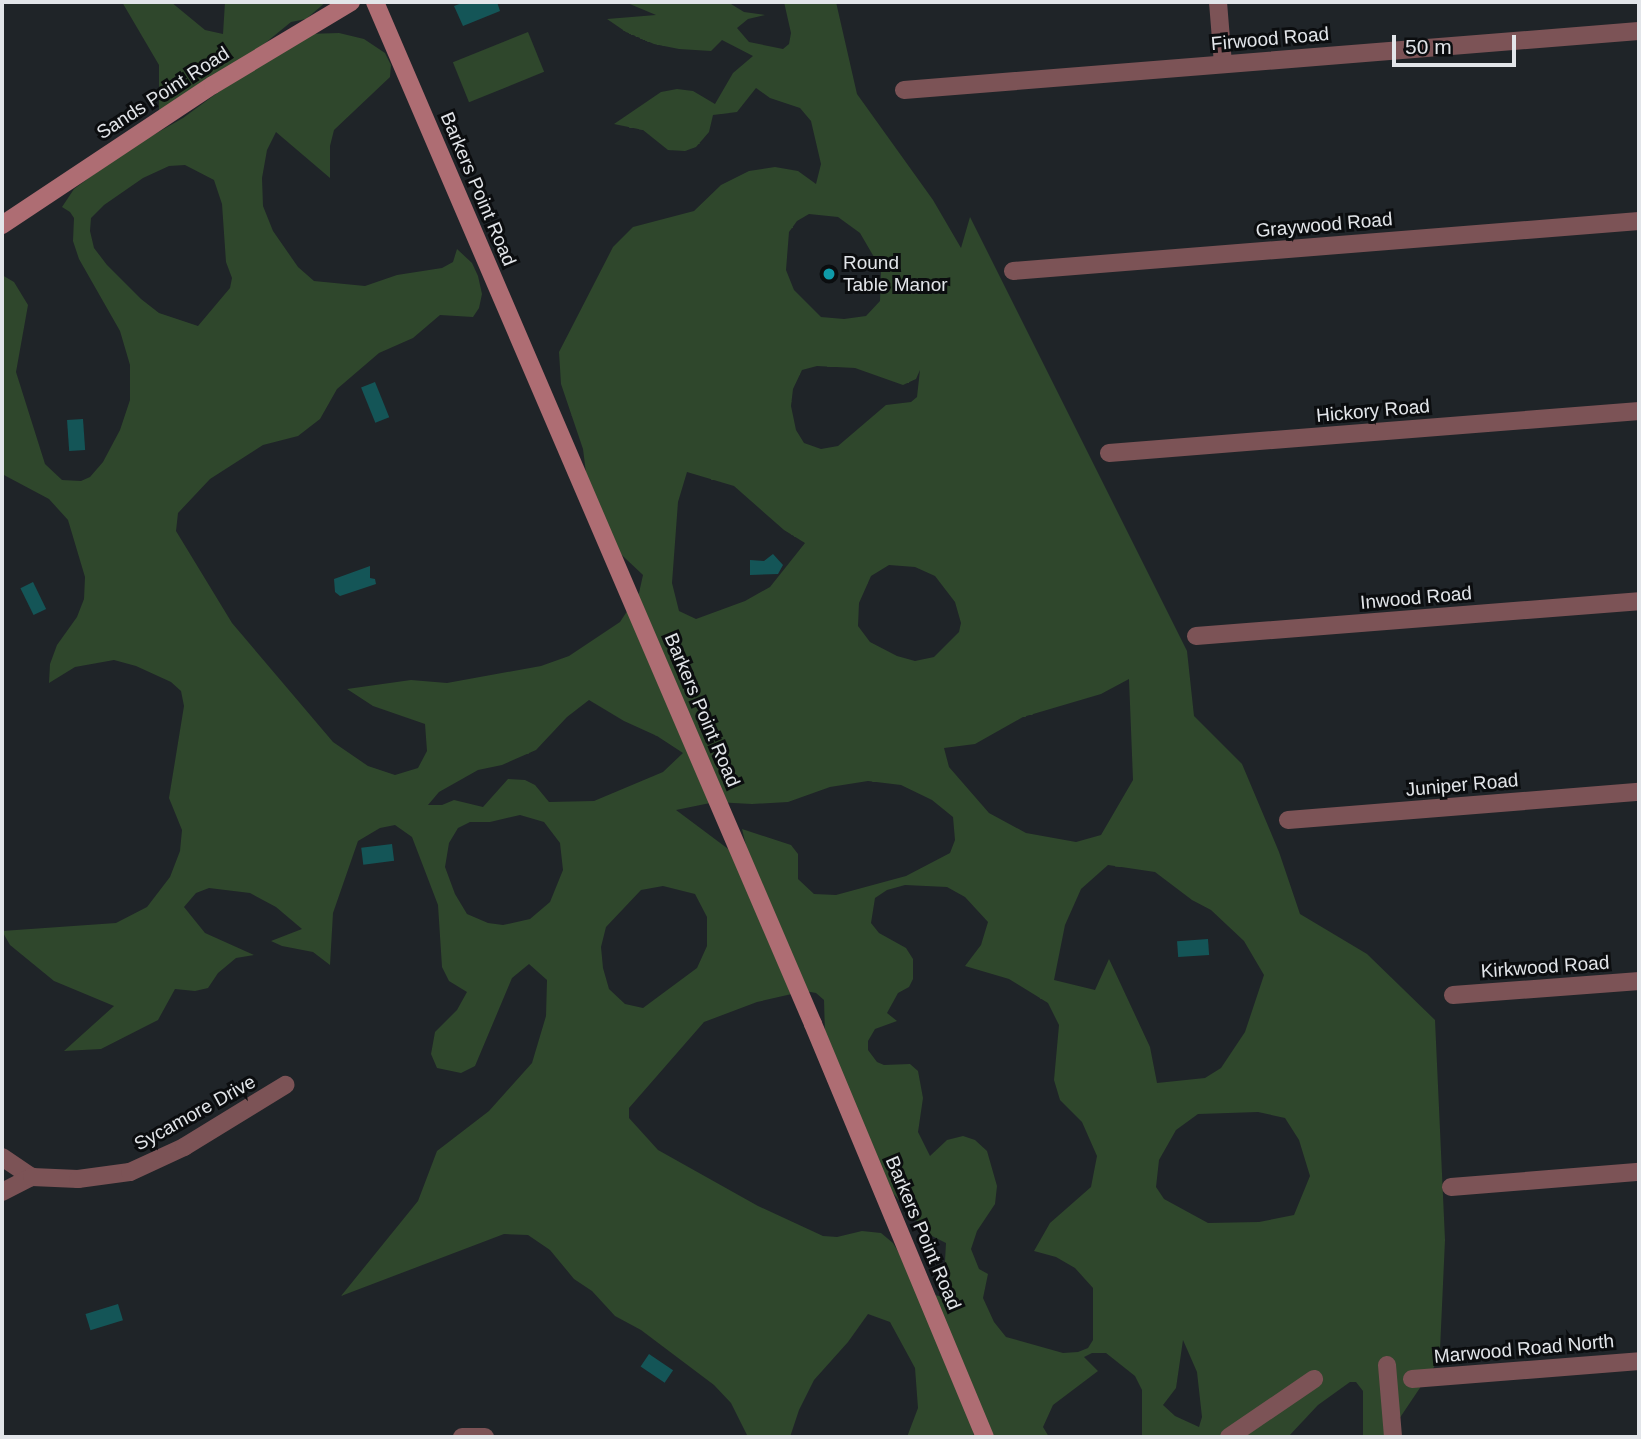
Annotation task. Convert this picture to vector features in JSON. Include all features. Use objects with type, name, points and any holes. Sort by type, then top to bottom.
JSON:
[{"type":"street","name":"Sands Point Road","points":[[2,225],[213,85],[351,2]]},
{"type":"street","name":"Barkers Point Road","points":[[375,2],[813,1024],[985,1437]]},
{"type":"street","points":[[1218,2],[1223,64]]},
{"type":"street","name":"Firwood Road","points":[[904,90],[1639,31]]},
{"type":"street","name":"Graywood Road","points":[[1013,271],[1639,221]]},
{"type":"street","name":"Hickory Road","points":[[1110,453],[1639,411]]},
{"type":"street","name":"Inwood Road","points":[[1196,636],[1639,601]]},
{"type":"street","name":"Juniper Road","points":[[1288,820],[1639,792]]},
{"type":"street","name":"Kirkwood Road","points":[[1453,995],[1639,981]]},
{"type":"street","name":"Sycamore Drive","points":[[2,1192],[32,1177],[78,1179],[130,1172],[184,1147],[285,1086]]},
{"type":"street","points":[[2,1157],[32,1177]]},
{"type":"street","points":[[1451,1187],[1639,1172]]},
{"type":"street","name":"Marwood Road North","points":[[1412,1379],[1639,1361]]},
{"type":"street","points":[[1387,1365],[1393,1437]]},
{"type":"street","points":[[1229,1437],[1314,1379]]},
{"type":"street","points":[[462,1437],[485,1437]]},
{"type":"green space","points":[[122,2],[171,2],[205,30],[223,34],[225,2],[326,2],[306,19],[291,22],[253,53],[159,111],[159,65]]},
{"type":"green space","points":[[625,2],[731,4],[744,12],[765,15],[748,19],[737,28],[749,42],[783,49],[789,44],[791,33],[784,2],[836,2],[857,94],[933,200],[961,248],[970,217],[1187,651],[1194,716],[1242,764],[1279,852],[1300,914],[1367,954],[1435,1020],[1445,1240],[1440,1350],[1434,1367],[1393,1428],[1392,1437],[1363,1437],[1363,1391],[1356,1382],[1350,1382],[1318,1405],[1288,1437],[1142,1437],[1142,1390],[1135,1376],[1106,1353],[1092,1353],[1084,1357],[1098,1371],[1053,1405],[1043,1427],[1049,1437],[990,1437],[972,1424],[974,1437],[907,1437],[918,1408],[915,1368],[890,1322],[868,1314],[848,1342],[814,1380],[799,1410],[790,1437],[748,1437],[731,1403],[714,1385],[641,1330],[615,1316],[592,1291],[574,1279],[550,1250],[528,1235],[504,1234],[341,1296],[418,1201],[437,1151],[489,1111],[532,1063],[546,1016],[547,980],[529,964],[512,978],[475,1066],[461,1073],[437,1068],[431,1054],[435,1032],[457,1010],[467,992],[449,981],[442,967],[438,905],[412,837],[395,825],[380,828],[358,841],[333,913],[330,965],[313,952],[271,941],[302,929],[276,907],[250,893],[209,888],[196,893],[184,907],[205,933],[254,955],[236,958],[218,973],[208,988],[195,991],[175,989],[158,1020],[101,1049],[64,1051],[114,1006],[54,981],[10,945],[2,931],[116,923],[147,907],[170,877],[180,851],[182,830],[169,798],[184,706],[181,691],[171,682],[136,666],[114,660],[75,667],[49,683],[50,664],[57,645],[77,617],[84,599],[85,577],[68,520],[49,499],[2,474],[2,275],[14,282],[28,305],[16,372],[45,464],[62,480],[81,481],[90,477],[103,462],[120,430],[130,400],[130,365],[120,331],[79,259],[73,241],[74,218],[62,207],[74,189],[125,151],[183,118],[243,74],[307,34],[339,33],[364,39],[385,53],[391,65],[390,77],[334,130],[330,146],[330,178],[276,132],[267,150],[262,178],[263,206],[273,231],[298,267],[314,281],[365,286],[397,275],[442,268],[453,262],[457,249],[472,263],[478,276],[482,294],[479,308],[473,317],[440,315],[413,338],[379,353],[337,389],[320,419],[298,436],[263,445],[210,479],[178,513],[176,531],[232,623],[333,742],[368,766],[395,775],[418,768],[427,751],[425,724],[373,706],[347,689],[411,680],[447,683],[541,666],[569,656],[620,622],[639,593],[643,575],[609,543],[590,505],[583,449],[561,384],[559,352],[613,247],[633,227],[694,211],[721,185],[749,171],[775,167],[798,171],[816,184],[821,164],[811,121],[800,108],[770,98],[756,88],[737,112],[713,115],[709,132],[696,147],[685,151],[668,150],[643,130],[614,124],[661,92],[677,89],[693,91],[715,104],[733,73],[753,56],[722,40],[711,51],[654,44],[626,32],[607,19],[656,15]],"holes":[[[185,165],[214,180],[222,204],[226,262],[232,278],[230,288],[198,326],[159,313],[141,299],[94,248],[90,231],[91,218],[104,205],[143,178],[169,166]],[[809,214],[838,217],[860,233],[881,269],[880,301],[866,316],[844,319],[821,317],[794,290],[786,270],[789,232],[797,221]],[[817,366],[855,368],[903,385],[916,379],[920,370],[917,397],[911,402],[886,405],[838,446],[821,449],[804,443],[796,430],[791,406],[793,389],[802,370]],[[687,472],[734,486],[784,530],[805,543],[770,587],[745,601],[696,619],[679,611],[672,583],[678,502]],[[889,565],[915,567],[935,576],[955,602],[961,623],[959,632],[934,657],[915,661],[897,656],[870,642],[858,626],[859,603],[871,576]],[[1129,679],[1133,780],[1101,835],[1076,842],[1026,833],[989,813],[949,767],[944,748],[975,744],[1023,717],[1101,694]],[[589,700],[683,753],[663,772],[594,801],[549,802],[535,785],[525,780],[508,779],[483,807],[454,800],[442,805],[428,805],[439,792],[478,770],[502,765],[536,750],[567,717]],[[868,781],[901,785],[932,800],[953,817],[955,840],[950,853],[906,876],[836,895],[814,894],[798,879],[798,854],[791,845],[742,829],[751,866],[676,810],[715,802],[788,802],[830,787]],[[520,815],[544,822],[560,843],[563,870],[550,902],[530,919],[503,925],[488,923],[467,914],[455,894],[445,867],[449,843],[458,828],[470,822],[490,822]],[[1108,865],[1155,872],[1192,900],[1211,910],[1244,941],[1264,975],[1245,1032],[1221,1068],[1205,1078],[1157,1083],[1150,1047],[1109,959],[1095,990],[1054,980],[1065,925],[1081,889]],[[905,885],[947,887],[965,897],[988,922],[981,945],[965,966],[1009,979],[1048,1003],[1059,1025],[1054,1080],[1060,1100],[1082,1122],[1097,1156],[1091,1187],[1050,1223],[1034,1251],[1056,1257],[1075,1268],[1093,1288],[1093,1340],[1088,1348],[1063,1353],[1006,1337],[994,1322],[983,1298],[988,1274],[979,1269],[971,1249],[977,1231],[995,1204],[997,1186],[987,1151],[975,1140],[963,1136],[947,1140],[930,1156],[918,1132],[923,1098],[918,1071],[910,1064],[884,1065],[877,1062],[868,1050],[868,1041],[875,1029],[897,1021],[887,1013],[898,993],[909,987],[913,979],[913,959],[906,948],[879,933],[871,923],[875,898],[887,890]],[[663,886],[695,894],[707,917],[707,946],[697,968],[643,1008],[625,1004],[609,989],[601,947],[606,927],[641,890]],[[805,991],[816,993],[824,1000],[825,1035],[892,1192],[928,1234],[946,1243],[943,1297],[922,1292],[893,1243],[881,1233],[862,1231],[837,1237],[823,1236],[758,1206],[658,1150],[629,1118],[629,1108],[704,1022],[757,1002]],[[1258,1112],[1285,1118],[1299,1140],[1310,1176],[1294,1215],[1259,1222],[1208,1223],[1164,1199],[1156,1187],[1159,1160],[1176,1130],[1198,1114]],[[1183,1340],[1197,1372],[1202,1417],[1199,1427],[1175,1416],[1163,1405],[1176,1388]]]},
{"type":"green space","points":[[528,32],[544,72],[469,102],[453,62]]},
{"type":"water","points":[[465,2],[497,2],[500,11],[463,26],[454,6]]},
{"type":"water","points":[[375,382],[389,417],[375,423],[361,388]]},
{"type":"water","points":[[83,419],[85,450],[69,451],[67,420]]},
{"type":"water","points":[[773,554],[783,565],[778,574],[750,575],[750,560],[764,561]]},
{"type":"water","points":[[370,566],[370,578],[375,579],[376,584],[340,596],[335,592],[334,579]]},
{"type":"water","points":[[33,582],[46,609],[34,615],[20,588]]},
{"type":"water","points":[[392,844],[394,861],[363,865],[361,848]]},
{"type":"water","points":[[1208,939],[1209,955],[1178,957],[1177,941]]},
{"type":"water","points":[[118,1304],[123,1320],[90,1330],[85,1314]]},
{"type":"water","points":[[649,1354],[673,1370],[665,1383],[641,1366]]},
{"type":"place","name":"Round Table Manor","points":[[829,274]]}]
